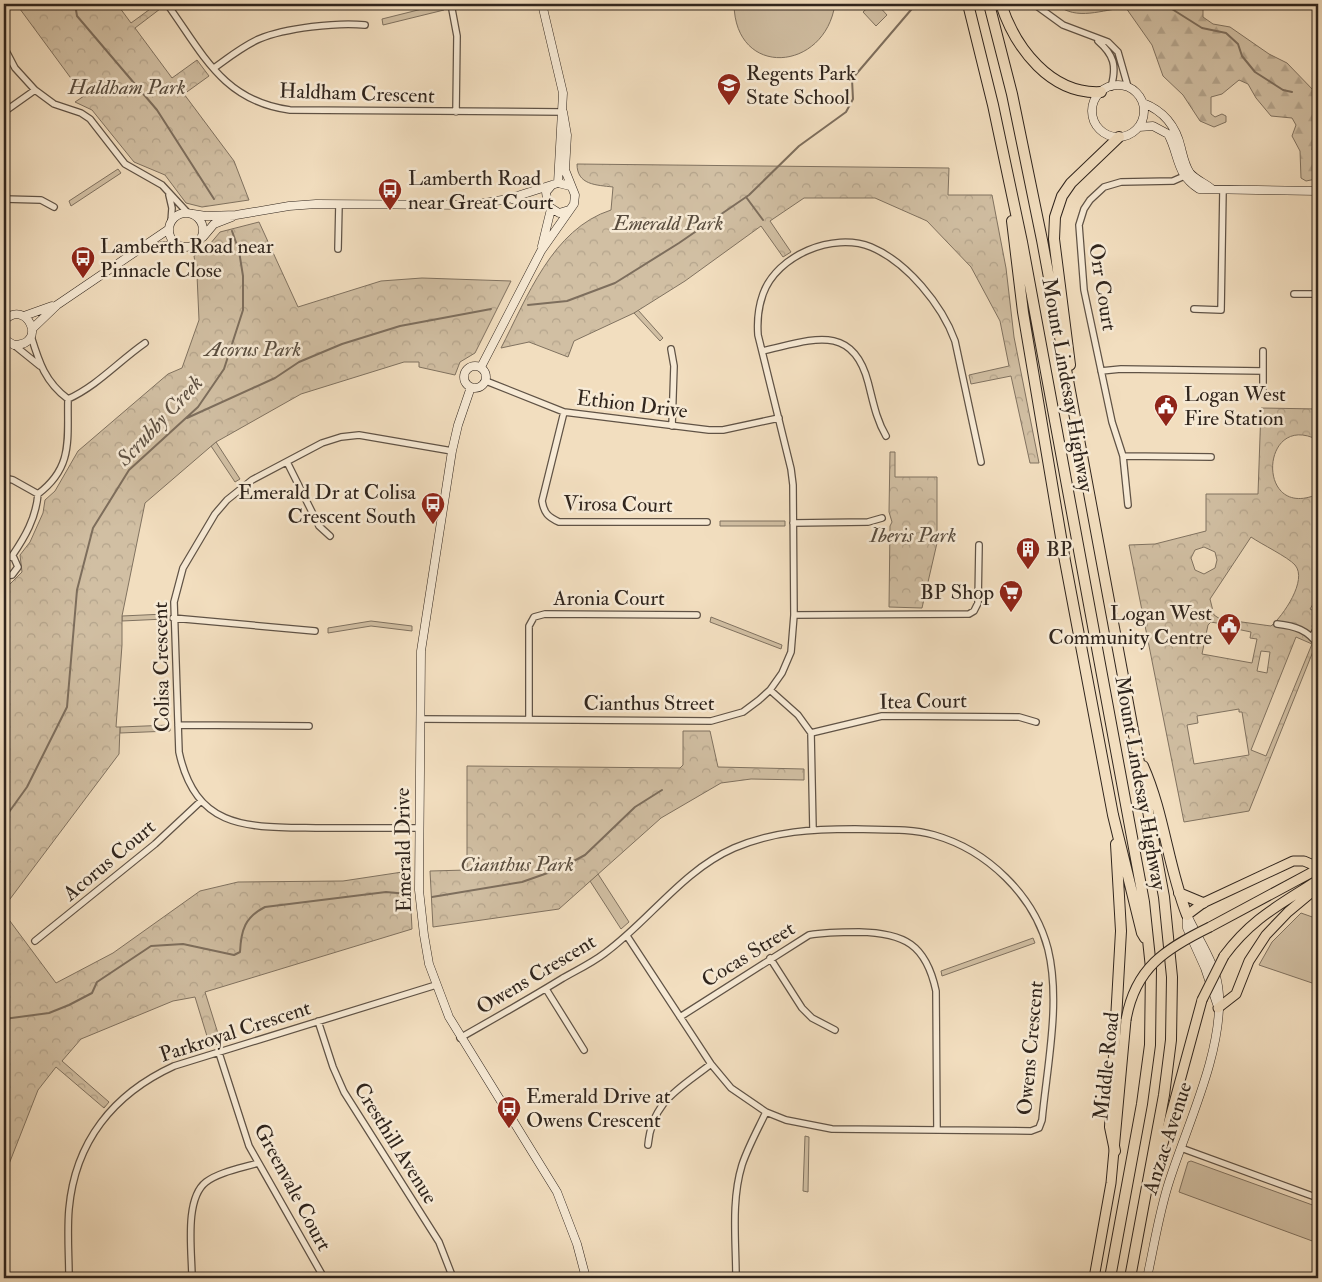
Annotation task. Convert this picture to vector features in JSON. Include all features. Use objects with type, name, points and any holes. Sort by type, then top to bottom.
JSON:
[{"type":"highway","name":"Mount Lindesay Highway","points":[[968,4],[1011,186],[1141,883],[1150,946],[1152,1011],[1148,1064],[1110,1278]]},
{"type":"highway","name":"Mount Lindesay Highway","points":[[989,4],[1026,162],[1164,897],[1172,978],[1168,1070],[1130,1278]]},
{"type":"highway","points":[[1001,4],[1013,34],[1027,54],[1043,70],[1079,92],[1101,92]]},
{"type":"highway","points":[[1069,383],[1071,359],[1054,239],[1055,217],[1062,196],[1071,183],[1120,137]]},
{"type":"highway","points":[[1011,186],[1010,206],[1023,312],[1065,561],[1113,815],[1142,933],[1150,946]]},
{"type":"highway","points":[[1136,751],[1150,781],[1179,893],[1187,915]]},
{"type":"highway","points":[[1113,815],[1119,874],[1121,931],[1110,1127],[1114,1151]]},
{"type":"highway","points":[[1179,893],[1204,903]]},
{"type":"main road","points":[[1187,915],[1204,903],[1293,861],[1304,861],[1318,868]]},
{"type":"main road","name":"Middle Road","points":[[1094,1278],[1105,1222],[1114,1151],[1126,1020],[1138,984],[1157,958],[1178,942],[1210,927],[1318,868]]},
{"type":"main road","points":[[1148,1183],[1158,1162],[1202,1000],[1224,956],[1243,932],[1262,915],[1318,880]]},
{"type":"main road","points":[[1218,1008],[1236,994],[1249,961],[1266,935],[1288,912],[1318,887]]},
{"type":"street","name":"Haldham Crescent","points":[[167,4],[226,83],[239,94],[272,108],[290,110],[563,112]]},
{"type":"street","points":[[451,4],[457,36],[456,112]]},
{"type":"street","points":[[481,367],[541,251],[576,199],[565,170],[566,135],[560,71],[542,4]]},
{"type":"street","points":[[1034,4],[1063,25],[1108,42],[1118,52],[1128,87],[1139,96],[1143,103],[1144,115],[1139,127],[1133,132],[1120,137],[1106,134],[1100,130],[1093,118],[1094,104],[1101,92],[1111,86],[1128,87]]},
{"type":"street","points":[[214,68],[247,45],[270,35],[346,22],[365,25]]},
{"type":"street","points":[[1096,39],[1109,51],[1113,58],[1115,71],[1111,86]]},
{"type":"street","points":[[4,47],[12,64],[35,90],[54,104],[81,113],[90,119],[125,164],[162,185],[203,225],[201,239]]},
{"type":"street","points":[[4,112],[35,90]]},
{"type":"street","points":[[1143,103],[1150,106],[1174,127],[1187,175]]},
{"type":"street","points":[[541,251],[550,208],[546,197],[555,184],[563,112]]},
{"type":"street","points":[[1139,127],[1159,127],[1168,134],[1187,175],[1212,189],[1318,190]]},
{"type":"street","name":"Orr Court","points":[[1128,505],[1123,456],[1112,422],[1084,290],[1079,246],[1079,225],[1084,209],[1097,193],[1112,184],[1132,181],[1173,181],[1187,175]]},
{"type":"street","points":[[8,343],[24,344],[32,332],[57,305],[139,251],[170,226],[177,215],[190,213],[206,216],[236,215],[289,206],[339,204],[455,205],[508,199],[555,184],[570,186]]},
{"type":"street","points":[[1194,309],[1221,310],[1223,190]]},
{"type":"street","points":[[169,193],[172,208],[171,239],[178,245]]},
{"type":"street","points":[[4,199],[41,200],[54,207]]},
{"type":"street","points":[[508,199],[531,201],[564,212],[571,208]]},
{"type":"street","points":[[338,249],[339,204]]},
{"type":"street","points":[[139,251],[162,246],[193,246],[214,224],[236,215]]},
{"type":"street","name":"Cianthus Street","points":[[420,719],[711,721],[743,712],[770,690],[782,673],[791,652],[794,615],[792,469],[762,352],[757,322],[763,293],[770,280],[793,258],[837,242],[869,246],[899,264],[939,306],[948,322],[955,341],[981,462]]},
{"type":"street","points":[[1294,294],[1318,294]]},
{"type":"street","points":[[4,308],[6,319],[24,316],[57,305]]},
{"type":"street","points":[[24,316],[31,324],[40,366],[56,390],[68,399]]},
{"type":"street","points":[[762,352],[819,339],[831,339],[843,343],[860,360],[878,423],[886,436]]},
{"type":"street","points":[[8,343],[40,366]]},
{"type":"street","points":[[68,399],[83,392],[145,343]]},
{"type":"street","points":[[671,348],[674,366],[672,426]]},
{"type":"street","points":[[1263,390],[1264,351]]},
{"type":"street","points":[[470,367],[481,367],[486,374],[486,381],[478,387],[471,387],[464,379],[465,372],[470,367]]},
{"type":"street","points":[[1101,371],[1121,369],[1263,371]]},
{"type":"street","name":"Ethion Drive","points":[[486,381],[564,412],[672,426],[723,430],[779,418]]},
{"type":"street","name":"Emerald Drive","points":[[471,387],[458,425],[452,451],[423,629],[419,828],[421,915],[429,964],[436,985],[460,1038],[556,1192],[577,1244],[586,1278]]},
{"type":"street","points":[[12,556],[25,537],[31,523],[38,494],[49,486],[58,474],[66,456],[69,441],[68,399]]},
{"type":"street","name":"Virosa Court","points":[[564,412],[542,501],[544,511],[550,518],[559,522],[707,522]]},
{"type":"street","name":"Colisa Crescent","points":[[419,828],[257,827],[224,818],[201,801],[183,770],[179,752],[173,618],[177,585],[183,568],[215,514],[242,487],[322,443],[359,435],[452,451]]},
{"type":"street","points":[[1123,456],[1211,457]]},
{"type":"street","points":[[287,462],[319,526],[330,536]]},
{"type":"street","points":[[4,478],[14,480],[38,494]]},
{"type":"street","points":[[793,523],[868,522],[882,518]]},
{"type":"street","points":[[794,615],[969,614],[974,611],[978,603],[979,545]]},
{"type":"street","points":[[4,556],[12,556]]},
{"type":"street","points":[[4,596],[4,576],[12,576],[18,567],[12,556]]},
{"type":"street","name":"Aronia Court","points":[[529,719],[529,626],[534,617],[544,614],[697,615]]},
{"type":"street","points":[[173,618],[315,631]]},
{"type":"street","points":[[1277,624],[1294,626],[1312,637],[1318,645]]},
{"type":"street","points":[[1312,637],[1318,626]]},
{"type":"street","points":[[770,690],[798,715],[811,733],[813,829]]},
{"type":"street","name":"Itea Court","points":[[811,733],[882,716],[1019,717],[1036,722]]},
{"type":"street","points":[[178,725],[309,726]]},
{"type":"street","name":"Acorus Court","points":[[35,942],[155,844],[201,801]]},
{"type":"street","name":"Owens Crescent","points":[[460,1038],[603,955],[627,936],[689,876],[733,849],[777,834],[813,829],[907,830],[934,835],[955,842],[992,865],[1009,881],[1023,899],[1043,936],[1052,970],[1054,993],[1042,1120],[1039,1128],[1031,1131],[832,1129],[807,1126],[766,1112],[731,1088],[711,1064],[627,936]]},
{"type":"street","name":"Anzac Avenue","points":[[1147,1278],[1164,1199],[1215,1043],[1218,1008],[1205,968],[1186,928],[1187,915]]},
{"type":"street","name":"Cocas Street","points":[[680,1017],[809,934],[826,932],[885,933],[901,938],[916,948],[924,959],[933,975],[936,991],[937,1130]]},
{"type":"street","points":[[770,958],[802,1008],[812,1018],[835,1030]]},
{"type":"street","name":"Parkroyal Crescent","points":[[69,1278],[69,1210],[78,1166],[96,1130],[121,1098],[153,1076],[174,1066],[436,985]]},
{"type":"street","points":[[546,989],[584,1050]]},
{"type":"street","name":"Cresthill Avenue","points":[[318,1021],[333,1067],[344,1092],[439,1242],[453,1278]]},
{"type":"street","name":"Greenvale Court","points":[[219,1053],[243,1131],[258,1163],[324,1278]]},
{"type":"street","points":[[648,1145],[649,1131],[659,1107],[711,1064]]},
{"type":"street","points":[[736,1278],[736,1199],[738,1182],[742,1164],[766,1112]]},
{"type":"street","points":[[1181,1148],[1318,1198]]},
{"type":"street","points":[[192,1278],[192,1203],[198,1189],[208,1180],[258,1163]]},
{"type":"green space","name":"Haldham Park","points":[[13,4],[117,4],[131,23],[157,4],[160,9],[135,28],[172,78],[197,60],[209,76],[184,94],[234,161],[249,200],[202,207],[186,203],[165,175],[134,162],[92,110],[75,102],[84,96],[17,5]]},
{"type":"green space","points":[[442,4],[444,10],[383,25],[382,19]]},
{"type":"green space","points":[[734,4],[835,4],[828,27],[815,43],[799,54],[781,58],[764,55],[749,45],[738,28]]},
{"type":"green space","points":[[872,4],[877,4],[887,15],[876,26],[863,12]]},
{"type":"green space","points":[[1056,4],[1203,4],[1203,17],[1213,24],[1230,27],[1269,54],[1287,63],[1315,92],[1318,120],[1314,131],[1312,150],[1318,148],[1318,155],[1315,158],[1316,179],[1306,181],[1301,178],[1300,151],[1292,136],[1296,125],[1292,118],[1271,116],[1256,98],[1248,84],[1239,80],[1222,94],[1211,97],[1211,114],[1215,117],[1222,114],[1226,116],[1226,122],[1214,127],[1200,121],[1183,95],[1163,76],[1152,45],[1126,8],[1081,13],[1072,12]]},
{"type":"green space","name":"Emerald Park","points":[[577,164],[949,168],[948,195],[992,195],[1006,268],[1014,337],[1039,463],[1030,463],[1011,376],[971,384],[969,375],[1009,366],[1000,321],[971,267],[927,221],[875,198],[804,198],[770,221],[791,252],[783,257],[761,226],[685,281],[634,313],[574,341],[568,357],[529,342],[501,348],[532,287],[557,249],[590,219],[611,210],[613,187],[589,183],[584,180],[580,176]]},
{"type":"green space","points":[[118,169],[121,173],[71,206],[69,201]]},
{"type":"green space","name":"Acorus Park","points":[[259,222],[298,307],[381,281],[422,278],[511,281],[475,353],[460,362],[455,375],[419,367],[419,362],[404,362],[301,394],[216,442],[145,503],[122,616],[122,645],[116,727],[120,727],[119,754],[4,907],[4,616],[9,585],[22,572],[20,555],[30,542],[43,513],[45,500],[55,491],[78,451],[168,374],[182,368],[199,320],[197,275],[194,256],[205,250],[220,232]]},
{"type":"green space","points":[[638,310],[663,338],[660,341],[634,313]]},
{"type":"green space","points":[[1261,408],[1318,409],[1318,440],[1299,435],[1285,440],[1276,451],[1273,466],[1275,481],[1283,493],[1298,498],[1318,494],[1318,596],[1310,609],[1318,613],[1312,626],[1318,639],[1249,811],[1184,822],[1129,545],[1155,544],[1206,531],[1206,494],[1258,494]],"holes":[[[1251,537],[1287,558],[1295,565],[1298,572],[1296,588],[1282,614],[1271,626],[1220,619],[1214,615],[1210,599]],[[1204,547],[1215,552],[1217,560],[1215,568],[1204,574],[1195,570],[1191,558],[1195,550]],[[1211,622],[1251,632],[1250,638],[1257,639],[1252,663],[1202,654],[1208,625]],[[1296,637],[1312,644],[1266,756],[1251,750]],[[1261,651],[1270,652],[1267,673],[1257,671]],[[1239,709],[1239,712],[1242,712],[1249,755],[1194,764],[1187,725],[1198,723],[1197,716]]]},
{"type":"green space","points":[[216,442],[240,479],[235,482],[211,446]]},
{"type":"green space","name":"Iberis Park","points":[[890,452],[895,452],[895,477],[937,477],[937,543],[922,608],[889,607],[890,526],[892,522],[889,512]]},
{"type":"green space","points":[[720,521],[785,521],[785,526],[720,526]]},
{"type":"green space","points":[[165,614],[165,619],[122,621],[122,616]]},
{"type":"green space","points":[[711,617],[782,645],[781,649],[710,622]]},
{"type":"green space","points":[[371,621],[412,626],[412,631],[371,626],[328,633],[328,628]]},
{"type":"green space","points":[[170,725],[170,731],[120,733],[120,727]]},
{"type":"green space","name":"Cianthus Park","points":[[683,731],[710,731],[718,767],[804,769],[804,780],[751,779],[721,783],[661,818],[559,909],[433,927],[430,871],[467,870],[467,766],[680,768],[683,765]]},
{"type":"green space","points":[[409,871],[412,929],[205,992],[221,1043],[210,1046],[195,997],[173,1001],[81,1039],[62,1061],[109,1102],[104,1108],[56,1067],[38,1090],[9,1164],[8,1278],[4,1278],[4,913],[56,983],[113,953],[200,891],[238,882],[343,881]]},
{"type":"green space","points":[[598,874],[629,922],[621,929],[590,881]]},
{"type":"green space","points":[[1301,913],[1318,919],[1318,985],[1259,965],[1272,942]]},
{"type":"green space","points":[[1033,938],[1035,943],[942,976],[941,971]]},
{"type":"green space","points":[[805,1136],[809,1137],[808,1192],[803,1191]]},
{"type":"green space","points":[[1191,1161],[1318,1207],[1318,1233],[1315,1242],[1179,1192],[1188,1162]]},
{"type":"waterway","name":"Scrubby Creek","points":[[75,4],[77,16],[157,110],[214,199]]},
{"type":"waterway","points":[[528,305],[567,301],[615,283],[679,243],[749,195],[799,146],[846,112],[853,99],[852,79],[916,4]]},
{"type":"waterway","points":[[1164,4],[1202,28],[1226,33],[1238,44],[1242,56],[1255,72],[1283,90],[1292,92]]},
{"type":"waterway","points":[[746,197],[763,220]]},
{"type":"waterway","name":"Scrubby Creek","points":[[4,819],[27,787],[67,707],[77,590],[93,528],[129,470],[198,407],[224,369],[243,310],[243,276],[239,251],[232,231]]},
{"type":"waterway","points":[[187,418],[275,378],[299,362],[342,344],[400,326],[491,309]]},
{"type":"waterway","points":[[432,897],[522,882],[559,869],[585,855],[635,807],[662,790]]},
{"type":"waterway","points":[[4,1019],[49,1013],[69,1005],[92,993],[97,982],[151,946],[183,944],[234,955],[240,952],[245,925],[253,915],[265,907],[386,892],[408,894]]},
{"type":"place","name":"Regents Park State School","points":[[729,106]]},
{"type":"place","name":"Lamberth Road near Great Court","points":[[390,211]]},
{"type":"place","name":"Lamberth Road near Pinnacle Close","points":[[83,279]]},
{"type":"place","name":"Logan West Fire Station","points":[[1166,427]]},
{"type":"place","name":"Emerald Dr at Colisa Crescent South","points":[[433,525]]},
{"type":"place","name":"BP","points":[[1028,570]]},
{"type":"place","name":"BP Shop","points":[[1011,613]]},
{"type":"place","name":"Logan West Community Centre","points":[[1229,646]]},
{"type":"place","name":"Emerald Drive at Owens Crescent","points":[[509,1129]]}]
